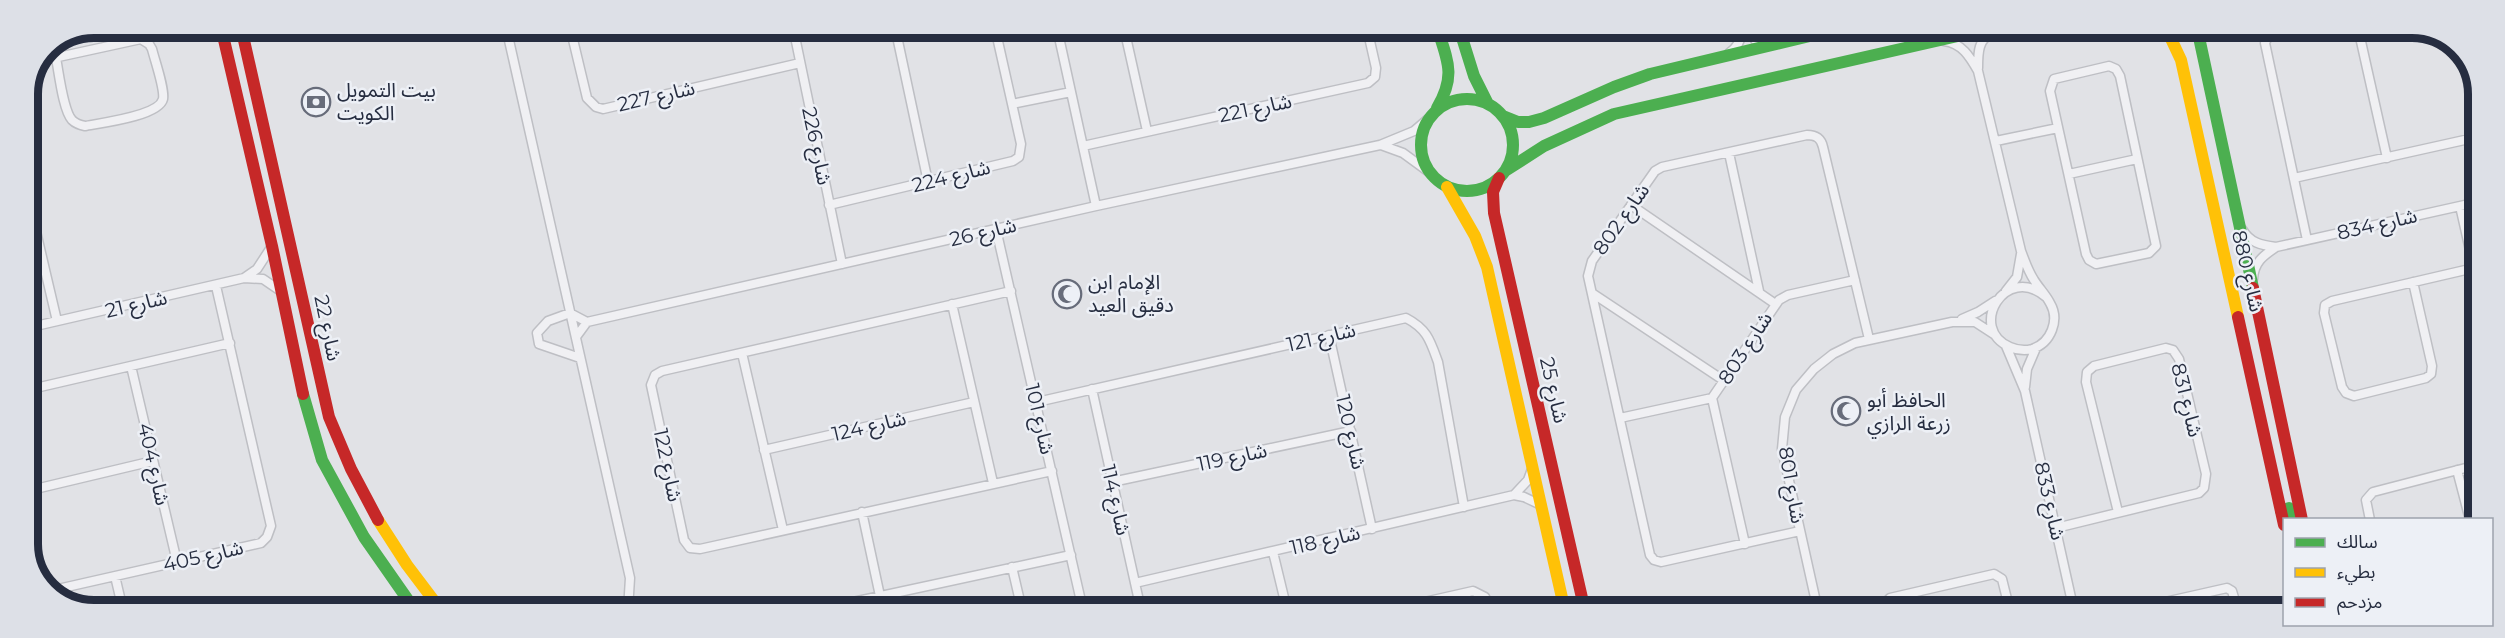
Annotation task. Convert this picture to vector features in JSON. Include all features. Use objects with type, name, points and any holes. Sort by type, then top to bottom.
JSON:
[{"type":"street","name":"شارع 22","points":[[224,38],[272,246],[302,392],[322,460],[364,537],[408,600]]},
{"type":"street","name":"شارع 22","points":[[243,38],[329,417],[343,452],[378,523],[407,567],[433,600]]},
{"type":"street","points":[[508,38],[630,578],[629,600]]},
{"type":"street","name":"شارع 227","points":[[572,38],[586,99],[596,107],[603,109],[800,63]]},
{"type":"street","name":"شارع 226","points":[[795,38],[842,264]]},
{"type":"street","points":[[897,38],[928,182]]},
{"type":"street","name":"شارع 224","points":[[829,205],[1013,161],[1019,157],[1021,144],[997,38]]},
{"type":"street","points":[[1060,38],[1096,206]]},
{"type":"street","points":[[1126,38],[1147,131]]},
{"type":"street","name":"شارع 221","points":[[1083,146],[1368,83],[1375,77],[1376,68],[1369,38]]},
{"type":"street","points":[[1429,172],[1420,146],[1422,132],[1446,95],[1451,78],[1440,38]]},
{"type":"street","points":[[1462,38],[1474,76],[1488,104]]},
{"type":"street","points":[[1722,58],[1736,48],[1740,38]]},
{"type":"street","points":[[1754,38],[1770,45]]},
{"type":"street","points":[[1431,115],[1451,101],[1470,98],[1488,104],[1503,116],[1518,122],[1529,122],[1544,118],[1650,74],[1800,38]]},
{"type":"street","points":[[1380,145],[1403,153],[1447,187],[1460,191],[1474,191],[1488,186],[1544,146],[1614,114],[1946,38]]},
{"type":"street","points":[[1978,71],[1978,48],[1983,38]]},
{"type":"street","name":"شارع 880","points":[[2171,38],[2181,60],[2283,520]]},
{"type":"street","name":"شارع 880","points":[[2199,38],[2302,518]]},
{"type":"street","points":[[2268,38],[2265,43],[2307,240]]},
{"type":"street","points":[[2360,38],[2387,158]]},
{"type":"street","points":[[50,60],[56,58],[134,39],[146,41],[152,49],[163,95],[161,105],[150,112],[85,126],[79,125],[68,113],[56,58]]},
{"type":"street","points":[[1932,41],[1959,45],[1971,57],[1978,71],[2021,251],[2031,275],[2053,310],[2054,325],[2047,339],[2036,348],[2016,350],[2006,346],[1997,337],[1991,316],[2002,295],[2017,277],[2021,251]]},
{"type":"street","points":[[2113,67],[2120,75],[2156,246],[2149,253],[2092,263],[2086,254],[2058,128],[2050,91],[2052,81],[2060,77],[2113,67]]},
{"type":"street","points":[[1012,104],[1071,92]]},
{"type":"street","name":"شارع 26","points":[[587,322],[1096,206],[1380,145],[1414,131],[1431,115]]},
{"type":"street","points":[[1502,175],[1512,153],[1512,134],[1503,116]]},
{"type":"street","points":[[1996,141],[2058,128]]},
{"type":"street","name":"شارع 802","points":[[1800,531],[1661,562],[1654,560],[1650,555],[1588,276],[1592,261],[1655,171],[1807,135],[1819,138],[1869,339]]},
{"type":"street","points":[[2294,178],[2467,139]]},
{"type":"street","points":[[1729,153],[1759,291]]},
{"type":"street","points":[[2069,174],[2138,159]]},
{"type":"street","name":"شارع 25","points":[[1502,175],[1493,192],[1494,213],[1583,600]]},
{"type":"street","name":"شارع 25","points":[[1447,187],[1475,236],[1487,267],[1563,600]]},
{"type":"street","name":"شارع 834","points":[[2276,247],[2467,204]]},
{"type":"street","points":[[1631,205],[1774,303]]},
{"type":"street","points":[[2460,206],[2467,238]]},
{"type":"street","points":[[2236,217],[2251,240],[2258,244],[2276,247]]},
{"type":"street","name":"شارع 101","points":[[996,229],[1081,600]]},
{"type":"street","points":[[38,241],[57,321]]},
{"type":"street","name":"شارع 21","points":[[38,325],[244,278],[257,269],[272,246]]},
{"type":"street","points":[[2252,291],[2253,270],[2257,262],[2276,247]]},
{"type":"street","points":[[38,259],[42,258]]},
{"type":"street","points":[[2413,282],[2432,366],[2431,374],[2426,378],[2354,396],[2346,393],[2342,387],[2324,313],[2325,305],[2332,301],[2413,282],[2467,270]]},
{"type":"street","points":[[244,278],[263,279],[282,292]]},
{"type":"street","name":"شارع 803","points":[[1745,544],[1712,398],[1774,303],[1788,295],[1855,280]]},
{"type":"street","name":"شارع 405","points":[[60,589],[261,543],[267,537],[271,526],[216,286]]},
{"type":"street","points":[[2002,295],[2011,289],[2026,287],[2046,297]]},
{"type":"street","name":"شارع 122","points":[[1011,291],[662,371],[653,379],[651,386],[684,540],[690,548],[700,549],[1052,471]]},
{"type":"street","points":[[1592,293],[1724,380]]},
{"type":"street","name":"شارع 801","points":[[1952,322],[1978,312],[2002,295]]},
{"type":"street","points":[[952,304],[993,483]]},
{"type":"street","points":[[570,313],[587,322],[576,337]]},
{"type":"street","points":[[570,313],[542,325],[537,333],[537,341],[543,346],[580,358]]},
{"type":"street","name":"شارع 121","points":[[1037,402],[1406,318],[1421,326],[1431,341],[1438,362],[1464,507]]},
{"type":"street","name":"شارع 801","points":[[1816,600],[1782,449],[1785,417],[1796,390],[1814,369],[1833,354],[1869,339],[1952,322],[1969,321],[1981,324],[1997,337]]},
{"type":"street","name":"شارع 120","points":[[1329,335],[1372,529]]},
{"type":"street","points":[[38,387],[230,343]]},
{"type":"street","name":"شارع 833","points":[[2006,346],[2025,391],[2072,600]]},
{"type":"street","name":"شارع 833","points":[[2025,391],[2027,369],[2036,348]]},
{"type":"street","name":"شارع 831","points":[[2056,528],[2199,493],[2206,482],[2179,359],[2173,350],[2166,348],[2104,363],[2094,366],[2087,372],[2086,382],[2118,512]]},
{"type":"street","points":[[742,353],[783,530]]},
{"type":"street","name":"شارع 404","points":[[131,366],[177,562]]},
{"type":"street","points":[[2252,377],[2263,395],[2280,463],[2286,466],[2289,462]]},
{"type":"street","name":"شارع 114","points":[[1092,389],[1139,600]]},
{"type":"street","points":[[1620,418],[1712,398]]},
{"type":"street","name":"شارع 124","points":[[764,450],[974,402]]},
{"type":"street","name":"شارع 119","points":[[1112,483],[1351,431]]},
{"type":"street","points":[[38,488],[153,461]]},
{"type":"street","points":[[2370,518],[2366,500],[2373,492],[2468,467]]},
{"type":"street","points":[[1514,495],[1528,480],[1533,468]]},
{"type":"street","points":[[2457,470],[2468,511]]},
{"type":"street","points":[[1514,495],[1541,505]]},
{"type":"street","name":"شارع 118","points":[[1135,583],[1514,495]]},
{"type":"street","points":[[2281,511],[2289,508],[2294,518]]},
{"type":"street","points":[[862,512],[880,596]]},
{"type":"street","points":[[1273,552],[1285,600]]},
{"type":"street","points":[[863,600],[1071,555]]},
{"type":"street","points":[[1012,567],[1020,600]]},
{"type":"street","points":[[1888,600],[1994,574],[2002,579],[2007,600]]},
{"type":"street","points":[[115,576],[121,600]]},
{"type":"street","points":[[2177,600],[2227,588],[2232,591],[2235,600]]},
{"type":"street","points":[[1433,600],[1473,591],[1485,597],[1486,600]]},
{"type":"traffic: fast","points":[[1437,108],[1447,87],[1448,77],[1447,59],[1440,38]]},
{"type":"traffic: fast","points":[[1462,38],[1474,76],[1488,104]]},
{"type":"traffic: fast","points":[[1503,116],[1518,122],[1529,122],[1544,118],[1650,74],[1801,38]]},
{"type":"traffic: fast","points":[[1505,171],[1544,146],[1614,114],[1949,38]]},
{"type":"traffic: fast","points":[[2199,38],[2253,288]]},
{"type":"traffic: fast","points":[[1467,99],[1493,107],[1505,119],[1513,145],[1505,171],[1493,183],[1467,191],[1441,183],[1429,171],[1421,145],[1429,119],[1441,107],[1467,99]]},
{"type":"traffic: fast","points":[[303,394],[322,460],[364,537],[408,600]]},
{"type":"traffic: fast","points":[[2281,511],[2289,508],[2292,518]]},
{"type":"traffic: slow","points":[[2171,38],[2181,60],[2238,317]]},
{"type":"traffic: slow","points":[[1447,187],[1475,236],[1487,267],[1563,600]]},
{"type":"traffic: slow","points":[[378,520],[433,600]]},
{"type":"traffic: jam","points":[[224,38],[272,246],[303,394]]},
{"type":"traffic: jam","points":[[243,38],[329,417],[351,469],[378,520]]},
{"type":"traffic: jam","points":[[1499,178],[1493,192],[1494,213],[1582,600]]},
{"type":"traffic: jam","points":[[2253,288],[2302,518]]},
{"type":"traffic: jam","points":[[2238,317],[2283,520]]},
{"type":"place","name":"بيت التمويل الكويت","points":[[316,102]]},
{"type":"place","name":"الإمام ابن دقيق العيد","points":[[1067,294]]},
{"type":"place","name":"الحافظ أبو زرعة الرازي","points":[[1846,411]]}]
